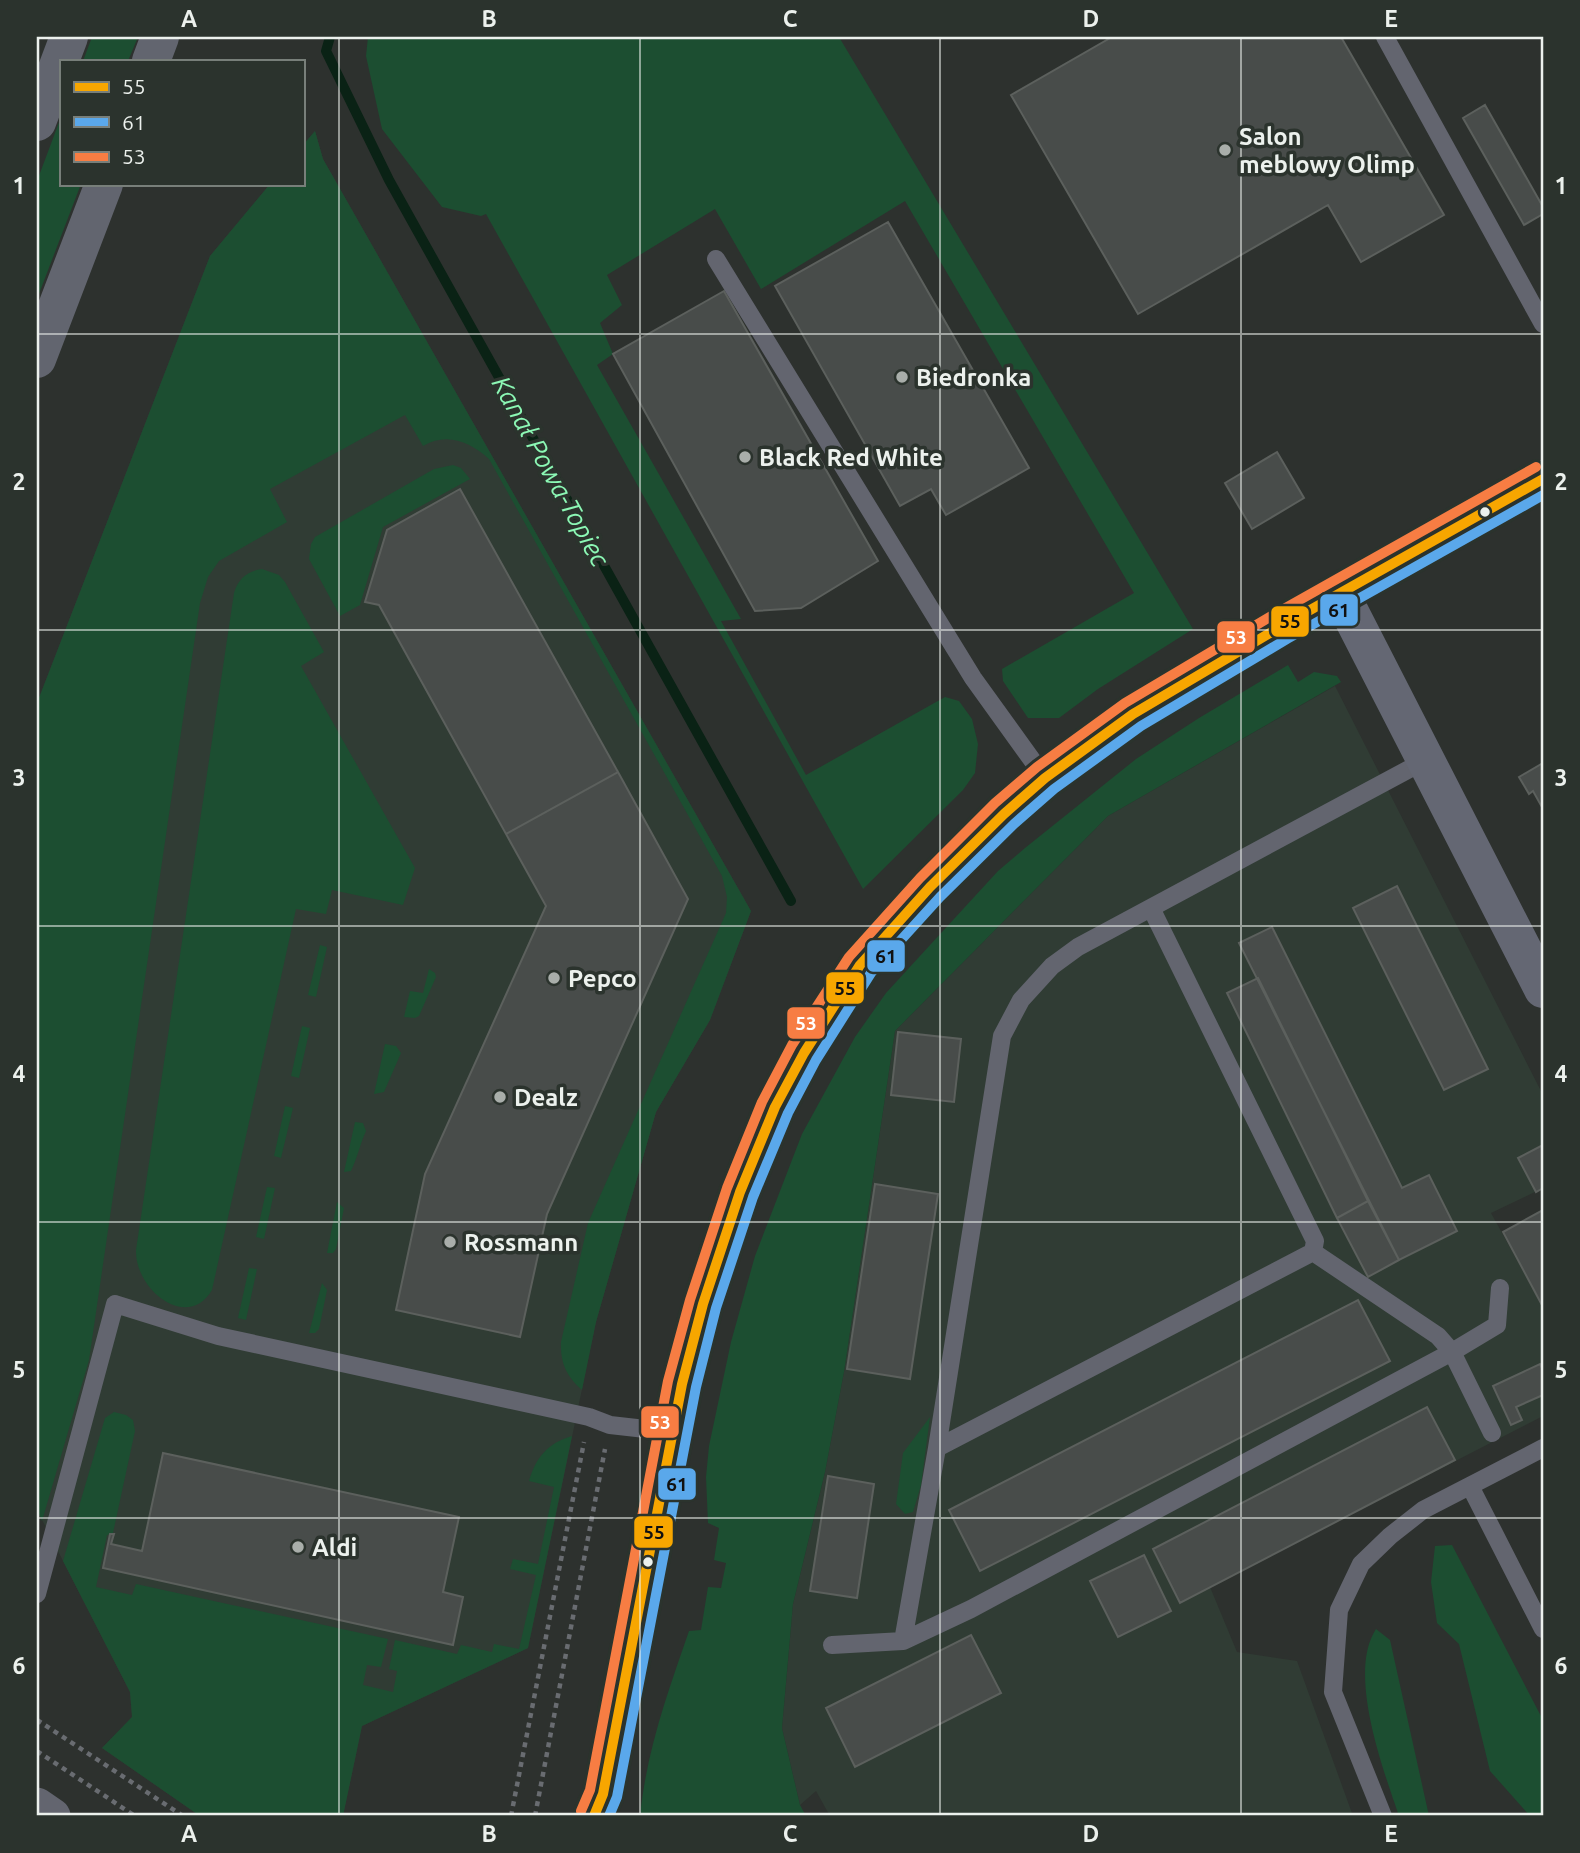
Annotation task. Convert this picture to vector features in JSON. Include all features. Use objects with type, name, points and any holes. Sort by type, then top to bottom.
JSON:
[{"type":"main road","points":[[60,60],[69,37]]},
{"type":"main road","points":[[151,60],[160,37]]},
{"type":"main road","points":[[37,122],[60,61]]},
{"type":"main road","points":[[37,359],[103,186]]},
{"type":"street","points":[[600,1809],[672,1432],[702,1304],[757,1148],[804,1053],[860,965],[970,847],[1045,778],[1144,707],[1543,479]]},
{"type":"street","points":[[1340,593],[1543,989]]},
{"type":"street","points":[[37,1805],[53,1816]]},
{"type":"lane","points":[[1385,37],[1543,324]]},
{"type":"lane","points":[[716,259],[973,678],[1045,778]]},
{"type":"lane","points":[[903,1642],[937,1448],[1002,1036],[1021,1000],[1052,966],[1078,947],[1426,760]]},
{"type":"lane","points":[[1151,908],[1315,1241],[1313,1252]]},
{"type":"lane","points":[[1313,1252],[1438,1336],[1452,1352],[1492,1433]]},
{"type":"lane","points":[[937,1448],[1313,1252]]},
{"type":"lane","points":[[831,1645],[903,1642],[971,1609],[1452,1352],[1497,1325],[1500,1289]]},
{"type":"lane","points":[[37,1594],[116,1304],[218,1336],[589,1417],[610,1424],[672,1432]]},
{"type":"lane","points":[[1383,1816],[1333,1692],[1339,1610],[1360,1564],[1390,1535],[1423,1510],[1543,1448]]},
{"type":"lane","points":[[1470,1486],[1543,1629]]},
{"type":"path","points":[[511,1816],[589,1417]]},
{"type":"path","points":[[535,1816],[610,1424]]},
{"type":"path","points":[[37,1720],[183,1816]]},
{"type":"path","points":[[37,1751],[135,1816]]},
{"type":"shaded area","points":[[315,131],[323,159],[751,911],[710,1020],[656,1112],[596,1322],[528,1648],[362,1726],[343,1816],[200,1816],[102,1748],[132,1717],[130,1692],[37,1510],[37,703],[210,256],[268,186],[304,186],[304,144]]},
{"type":"shaded area","points":[[1335,686],[1543,1095],[1543,1188],[1491,1213],[1543,1307],[1543,1416],[1210,1587],[1237,1652],[1297,1661],[1353,1816],[830,1816],[816,1791],[800,1805],[782,1728],[793,1604],[825,1472],[844,1372],[895,1031],[1108,816]]},
{"type":"green space","points":[[92,37],[138,37],[128,60],[83,60]]},
{"type":"green space","points":[[368,37],[839,37],[1193,629],[1098,689],[1059,718],[1028,718],[1003,681],[1002,669],[1134,593],[905,201],[761,289],[715,209],[607,275],[622,305],[600,323],[613,354],[597,365],[741,619],[721,621],[806,775],[945,697],[959,701],[972,719],[978,744],[975,773],[963,790],[863,889],[486,214],[481,216],[442,207],[382,129],[366,56]]},
{"type":"green space","points":[[60,120],[60,186],[80,186],[37,299],[37,181]]},
{"type":"green space","points":[[315,131],[323,159],[751,911],[710,1020],[656,1112],[596,1322],[582,1390],[565,1368],[561,1342],[588,1223],[726,913],[727,897],[722,876],[489,459],[466,444],[449,439],[423,446],[405,415],[270,489],[287,522],[219,561],[208,577],[200,603],[89,1360],[42,1521],[37,1510],[37,703],[210,256],[268,186],[304,186],[304,144]]},
{"type":"green space","points":[[453,465],[461,468],[470,479],[383,527],[360,605],[340,616],[309,559],[315,537],[434,469]]},
{"type":"green space","points":[[262,569],[279,575],[285,582],[324,652],[301,666],[415,868],[403,905],[332,890],[326,914],[296,909],[212,1290],[202,1302],[190,1307],[177,1306],[165,1301],[144,1279],[136,1250],[234,593],[244,576]]},
{"type":"green space","points":[[1288,665],[1298,682],[1314,672],[1337,676],[1341,682],[1108,816],[895,1031],[844,1372],[825,1472],[793,1604],[782,1728],[800,1805],[806,1816],[640,1816],[653,1745],[673,1677],[689,1631],[701,1630],[708,1587],[721,1588],[726,1563],[714,1560],[719,1528],[708,1523],[706,1477],[709,1446],[731,1342],[755,1256],[802,1134],[855,1037],[886,993],[998,871],[1136,759]]},
{"type":"green space","points":[[320,945],[327,947],[316,997],[308,995]]},
{"type":"green space","points":[[429,969],[436,977],[419,1016],[404,1017],[410,991],[423,993]]},
{"type":"green space","points":[[302,1026],[310,1028],[299,1078],[291,1076]]},
{"type":"green space","points":[[385,1044],[396,1046],[401,1053],[384,1092],[374,1094]]},
{"type":"green space","points":[[285,1106],[293,1108],[281,1158],[274,1156]]},
{"type":"green space","points":[[355,1122],[363,1123],[366,1131],[351,1171],[344,1172]]},
{"type":"green space","points":[[267,1187],[275,1188],[264,1239],[256,1237]]},
{"type":"green space","points":[[337,1202],[344,1208],[336,1249],[333,1253],[327,1253]]},
{"type":"green space","points":[[249,1268],[257,1269],[246,1320],[238,1318]]},
{"type":"green space","points":[[322,1283],[327,1290],[319,1329],[315,1333],[309,1333]]},
{"type":"green space","points":[[114,1412],[133,1420],[135,1431],[113,1533],[107,1535],[96,1587],[132,1595],[136,1584],[388,1639],[381,1667],[367,1665],[363,1685],[393,1692],[397,1671],[389,1669],[395,1640],[457,1654],[461,1645],[492,1652],[494,1644],[519,1649],[536,1575],[510,1569],[513,1559],[538,1564],[554,1487],[529,1481],[544,1452],[572,1436],[528,1648],[362,1726],[343,1816],[200,1816],[102,1748],[132,1717],[130,1692],[63,1561],[105,1418]]},
{"type":"green space","points":[[930,1417],[921,1485],[913,1512],[905,1514],[896,1504],[903,1453]]},
{"type":"green space","points":[[1452,1545],[1543,1720],[1543,1816],[1530,1816],[1490,1771],[1459,1644],[1437,1623],[1431,1582],[1435,1546]]},
{"type":"green space","points":[[1376,1629],[1390,1640],[1429,1816],[1399,1816],[1377,1748],[1366,1695],[1365,1670],[1368,1648]]},
{"type":"building","name":"Salon meblowy Olimp","points":[[1112,37],[1341,37],[1444,215],[1361,262],[1328,205],[1138,314],[1011,95]]},
{"type":"building","points":[[1485,105],[1543,207],[1543,214],[1524,225],[1463,118]]},
{"type":"building","name":"Biedronka","points":[[888,222],[1029,468],[946,515],[931,489],[900,506],[775,286]]},
{"type":"building","name":"Black Red White","points":[[724,291],[878,561],[801,608],[755,611],[613,354]]},
{"type":"building","points":[[1277,452],[1304,498],[1252,529],[1225,483]]},
{"type":"building","points":[[460,489],[618,772],[506,834],[379,605],[365,602],[387,530]]},
{"type":"building","points":[[1543,763],[1543,809],[1533,791],[1529,794],[1519,777]]},
{"type":"building","points":[[618,772],[688,899],[547,1214],[520,1337],[396,1310],[425,1174],[546,906],[506,834]]},
{"type":"building","points":[[1397,886],[1488,1069],[1444,1090],[1353,908]]},
{"type":"building","points":[[1272,927],[1402,1188],[1429,1175],[1457,1231],[1399,1260],[1239,943]]},
{"type":"building","points":[[1258,978],[1368,1201],[1337,1218],[1227,993]]},
{"type":"building","points":[[898,1032],[961,1039],[954,1102],[891,1095]]},
{"type":"building","points":[[1543,1145],[1543,1188],[1536,1192],[1518,1158]]},
{"type":"building","points":[[875,1184],[938,1194],[910,1379],[847,1369]]},
{"type":"building","points":[[1368,1201],[1399,1260],[1368,1277],[1337,1218]]},
{"type":"building","points":[[1543,1210],[1543,1307],[1503,1232]]},
{"type":"building","points":[[1358,1300],[1390,1361],[980,1571],[949,1510]]},
{"type":"building","points":[[1540,1364],[1543,1370],[1543,1395],[1516,1407],[1522,1420],[1511,1425],[1493,1386]]},
{"type":"building","points":[[1427,1407],[1455,1460],[1180,1603],[1153,1549]]},
{"type":"building","name":"Aldi","points":[[163,1453],[459,1517],[443,1592],[463,1597],[453,1645],[103,1568],[110,1534],[114,1534],[111,1544],[142,1551]]},
{"type":"building","points":[[828,1476],[874,1484],[857,1598],[810,1591]]},
{"type":"building","points":[[1144,1555],[1171,1611],[1118,1637],[1090,1581]]},
{"type":"building","points":[[971,1635],[1001,1693],[855,1767],[826,1708]]},
{"type":"waterway","name":"Kanał Powa-Topiec","points":[[330,37],[326,51],[389,180],[791,901]]},
{"type":"transit line","name":"53","points":[[581,1811],[590,1790],[668,1381],[690,1300],[727,1188],[762,1102],[792,1045],[849,957],[920,878],[995,803],[1037,767],[1125,703],[1273,615],[1536,467]]},
{"type":"transit line","name":"55","points":[[594,1816],[603,1794],[682,1384],[703,1304],[740,1192],[775,1107],[804,1053],[860,965],[930,887],[1004,814],[1045,778],[1133,714],[1280,627],[1543,479]]},
{"type":"transit line","name":"61","points":[[609,1816],[617,1797],[696,1387],[716,1308],[753,1197],[788,1113],[816,1060],[871,973],[940,897],[1014,824],[1054,789],[1141,726],[1287,639],[1543,495]]},
{"type":"place","name":"Salon meblowy Olimp","points":[[1225,150]]},
{"type":"place","name":"Biedronka","points":[[902,377]]},
{"type":"place","name":"Black Red White","points":[[745,457]]},
{"type":"place","name":"Pepco","points":[[554,978]]},
{"type":"place","name":"Dealz","points":[[500,1097]]},
{"type":"place","name":"Rossmann","points":[[450,1242]]},
{"type":"place","name":"Aldi","points":[[298,1547]]}]
